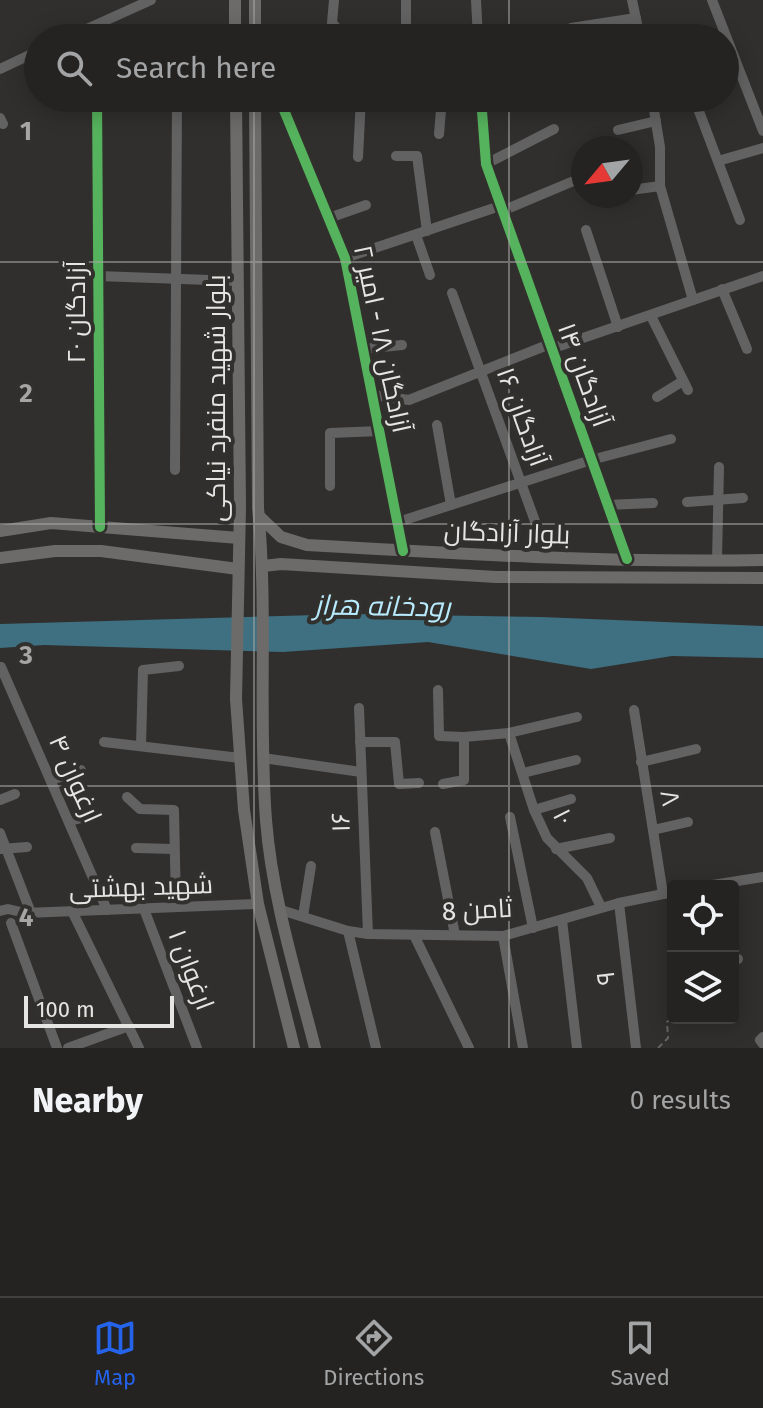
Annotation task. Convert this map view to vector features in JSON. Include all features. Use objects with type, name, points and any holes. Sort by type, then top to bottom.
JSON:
[{"type":"main road","points":[[235,0],[235,24]]},
{"type":"main road","points":[[255,0],[255,24]]},
{"type":"main road","name":"بلوار شهید منفرد نیاکی","points":[[236,112],[239,538],[236,699],[244,810],[258,904],[294,1048]]},
{"type":"main road","name":"بلوار شهید منفرد نیاکی","points":[[255,112],[263,758],[267,825],[281,910],[315,1048]]},
{"type":"main road","points":[[238,358],[246,364],[257,357]]},
{"type":"main road","points":[[239,391],[250,386],[258,393]]},
{"type":"main road","name":"بلوار آزادگان","points":[[259,517],[281,537],[307,545],[548,557],[763,560]]},
{"type":"main road","points":[[0,531],[51,523],[239,538]]},
{"type":"main road","points":[[100,527],[101,551]]},
{"type":"main road","points":[[0,558],[55,551],[101,551],[238,569]]},
{"type":"main road","points":[[467,554],[468,575]]},
{"type":"main road","name":"بلوار آزادگان","points":[[263,566],[281,564],[468,575],[763,578]]},
{"type":"main road","points":[[240,758],[263,758]]},
{"type":"main road","points":[[241,776],[264,778]]},
{"type":"street","points":[[98,24],[151,0]]},
{"type":"street","points":[[333,24],[334,0]]},
{"type":"street","points":[[406,0],[406,24]]},
{"type":"street","points":[[476,0],[477,24]]},
{"type":"street","points":[[632,0],[637,24]]},
{"type":"street","points":[[712,0],[721,24]]},
{"type":"street","points":[[597,24],[636,18]]},
{"type":"street","points":[[0,69],[24,58]]},
{"type":"street","points":[[739,69],[763,131]]},
{"type":"street","name":"آزادگان ۲۰","points":[[97,112],[100,527]]},
{"type":"street","points":[[175,470],[177,112]]},
{"type":"street","name":"آزادگان ۱۸ - امیر ۲","points":[[285,112],[345,258],[403,551]]},
{"type":"street","points":[[358,157],[360,112]]},
{"type":"street","points":[[439,134],[441,112]]},
{"type":"street","name":"آزادگان ۱۴","points":[[482,112],[486,164],[627,559]]},
{"type":"street","points":[[654,112],[660,147],[660,186],[693,300]]},
{"type":"street","points":[[699,112],[740,220]]},
{"type":"street","points":[[618,130],[656,121]]},
{"type":"street","points":[[486,164],[554,129]]},
{"type":"street","points":[[718,161],[763,148]]},
{"type":"street","points":[[396,156],[417,156],[422,233],[430,275]]},
{"type":"street","points":[[345,258],[501,209],[571,182]]},
{"type":"street","points":[[643,188],[660,186]]},
{"type":"street","points":[[329,218],[366,205]]},
{"type":"street","points":[[586,230],[618,327]]},
{"type":"street","points":[[98,276],[238,281]]},
{"type":"street","points":[[372,395],[409,400],[550,346],[618,327],[763,276]]},
{"type":"street","points":[[722,289],[747,349]]},
{"type":"street","name":"آزادگان ۱۶","points":[[452,293],[548,557]]},
{"type":"street","points":[[651,316],[686,386],[657,397]]},
{"type":"street","points":[[363,349],[402,345]]},
{"type":"street","points":[[437,425],[451,505]]},
{"type":"street","points":[[330,486],[330,433],[380,431]]},
{"type":"street","points":[[398,522],[591,460],[671,439]]},
{"type":"street","points":[[717,561],[719,467]]},
{"type":"street","points":[[687,502],[743,498]]},
{"type":"street","points":[[607,505],[653,503]]},
{"type":"street","points":[[141,746],[143,670],[179,666]]},
{"type":"street","name":"ارغوان ۴","points":[[1,667],[107,910]]},
{"type":"street","points":[[438,690],[439,736],[509,733],[577,717]]},
{"type":"street","name":"۱۶","points":[[359,708],[368,934]]},
{"type":"street","name":"۸","points":[[634,710],[653,830],[667,889]]},
{"type":"street","name":"۱۰","points":[[509,733],[534,810],[547,838],[587,878],[601,907]]},
{"type":"street","points":[[443,784],[464,780],[464,737]]},
{"type":"street","points":[[104,742],[240,758]]},
{"type":"street","points":[[360,742],[395,742],[399,784],[419,783]]},
{"type":"street","points":[[641,762],[696,749]]},
{"type":"street","points":[[263,758],[361,772]]},
{"type":"street","points":[[523,773],[576,760]]},
{"type":"street","points":[[51,780],[81,770]]},
{"type":"street","points":[[0,800],[15,794]]},
{"type":"street","points":[[127,797],[140,809],[174,810],[176,907]]},
{"type":"street","points":[[534,810],[571,799]]},
{"type":"street","points":[[69,821],[95,815]]},
{"type":"street","points":[[510,817],[533,928]]},
{"type":"street","points":[[653,830],[688,822]]},
{"type":"street","points":[[435,832],[455,935]]},
{"type":"street","points":[[0,833],[3,849],[28,913],[5,925],[57,1048]]},
{"type":"street","points":[[556,849],[610,838]]},
{"type":"street","points":[[3,849],[27,847]]},
{"type":"street","points":[[136,848],[174,849]]},
{"type":"street","points":[[303,916],[311,866]]},
{"type":"street","points":[[739,881],[763,877]]},
{"type":"street","name":"ثامن 8","points":[[281,910],[348,931],[368,934],[503,936],[601,907],[667,893]]},
{"type":"street","name":"۹","points":[[619,903],[636,1048]]},
{"type":"street","name":"شهید بهشتی","points":[[0,911],[8,909],[28,913],[258,904]]},
{"type":"street","name":"ارغوان ۱","points":[[144,909],[197,1048]]},
{"type":"street","points":[[72,911],[139,1048]]},
{"type":"street","points":[[562,920],[577,1048]]},
{"type":"street","points":[[348,931],[376,1048]]},
{"type":"street","points":[[414,935],[469,1048]]},
{"type":"street","points":[[503,936],[523,1048]]},
{"type":"street","points":[[68,1048],[129,1026]]},
{"type":"street","points":[[763,1037],[760,1040],[763,1044]]},
{"type":"path","points":[[658,1048],[668,1038],[667,1024]]},
{"type":"water","points":[[353,614],[541,617],[763,626],[763,658],[672,656],[591,669],[428,642],[283,652],[44,645],[0,648],[0,624]]},
{"type":"cycle path","points":[[97,112],[100,527]]},
{"type":"cycle path","points":[[285,112],[345,258],[403,551]]},
{"type":"cycle path","points":[[482,112],[486,164],[627,559]]},
{"type":"water label","name":"رودخانه هراز","points":[[382,606]]}]
